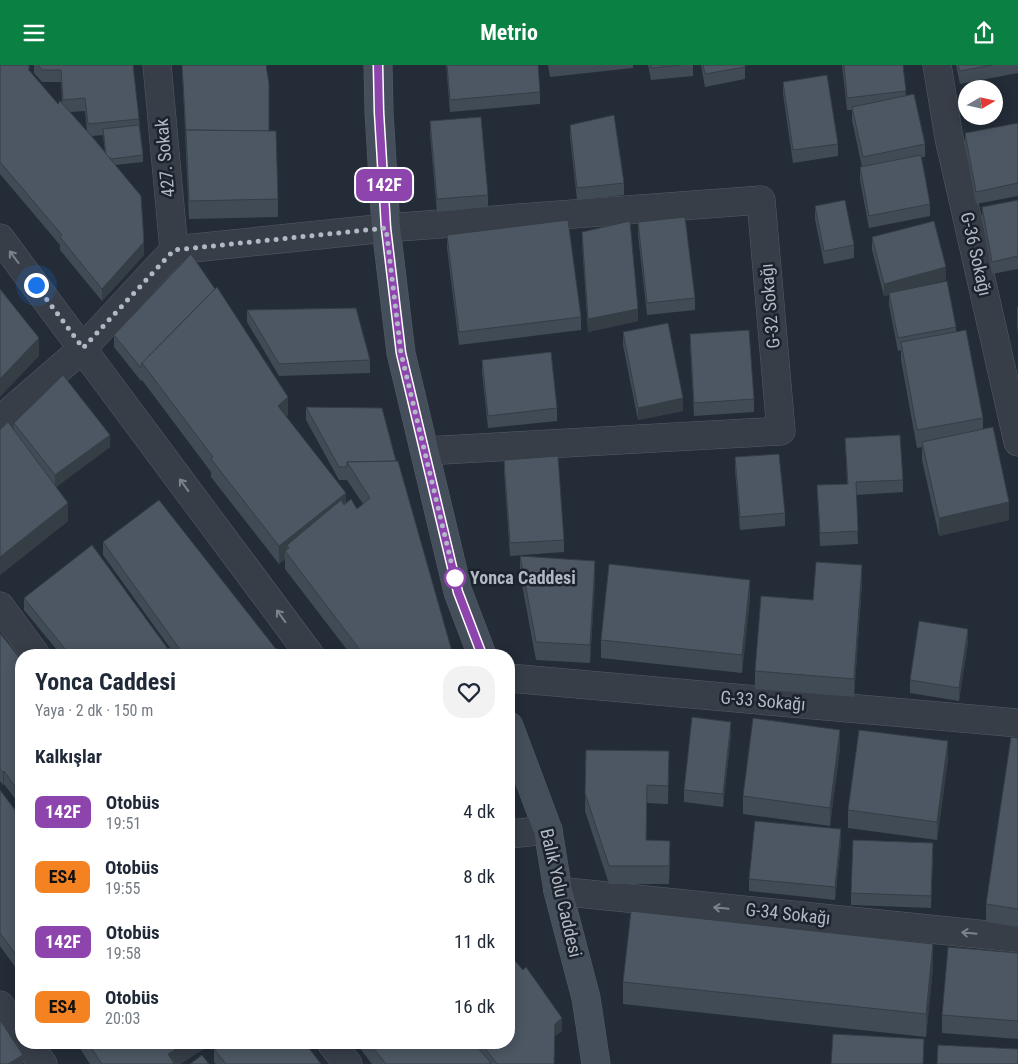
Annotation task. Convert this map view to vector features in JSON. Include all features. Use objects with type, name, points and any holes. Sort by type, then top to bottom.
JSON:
[{"type":"main road","points":[[378,65],[386,228],[401,353],[458,592],[480,649]]},
{"type":"main road","name":"Balık Yolu Caddesi","points":[[515,742],[548,830],[558,891],[586,998],[596,1064]]},
{"type":"street","name":"427. Sokak","points":[[157,65],[174,250]]},
{"type":"street","name":"G-36 Sokağı","points":[[937,65],[949,138],[1018,442]]},
{"type":"street","name":"G-32 Sokağı","points":[[386,228],[761,200],[781,431],[424,451]]},
{"type":"street","points":[[0,420],[83,348],[174,250],[386,228]]},
{"type":"street","points":[[0,238],[306,649]]},
{"type":"street","points":[[0,606],[32,649]]},
{"type":"street","name":"G-33 Sokağı","points":[[515,679],[1018,723]]},
{"type":"street","points":[[515,833],[548,830]]},
{"type":"street","name":"G-34 Sokağı","points":[[558,891],[1018,938]]},
{"type":"street","points":[[0,1005],[15,1024]]},
{"type":"street","points":[[336,1049],[348,1064]]},
{"type":"building","points":[[0,65],[28,65],[30,68],[28,69],[58,104],[60,101],[141,196],[144,242],[102,289],[60,237],[62,235],[0,162]]},
{"type":"building","points":[[38,65],[133,65],[139,119],[88,124],[85,98],[63,100],[61,70],[42,70]]},
{"type":"building","points":[[182,65],[266,65],[269,84],[269,131],[186,130],[186,135]]},
{"type":"building","points":[[447,65],[538,65],[540,92],[450,100]]},
{"type":"building","points":[[651,65],[681,65],[651,68]]},
{"type":"building","points":[[703,65],[745,65],[745,67],[705,74]]},
{"type":"building","points":[[844,65],[903,65],[906,91],[847,98]]},
{"type":"building","points":[[958,65],[992,65],[960,71]]},
{"type":"building","points":[[827,75],[838,144],[793,150],[783,82]]},
{"type":"building","points":[[914,94],[925,144],[863,157],[852,107]]},
{"type":"building","points":[[614,115],[624,183],[577,188],[570,125]]},
{"type":"building","points":[[481,117],[488,195],[437,199],[430,121]]},
{"type":"building","points":[[1018,123],[1018,183],[976,192],[965,133]]},
{"type":"building","points":[[139,125],[143,155],[111,159],[106,154],[103,129]]},
{"type":"building","points":[[186,130],[276,131],[278,199],[189,201]]},
{"type":"building","points":[[921,155],[930,204],[869,216],[860,167]]},
{"type":"building","points":[[845,200],[854,245],[824,251],[815,206]]},
{"type":"building","points":[[1018,200],[1018,256],[992,262],[982,207]]},
{"type":"building","points":[[685,217],[695,298],[647,303],[638,222]]},
{"type":"building","points":[[568,220],[581,317],[459,332],[447,235]]},
{"type":"building","points":[[630,221],[638,309],[588,319],[582,232]]},
{"type":"building","points":[[934,221],[946,267],[884,284],[872,237]]},
{"type":"building","points":[[191,254],[215,289],[142,363],[141,368],[114,335]]},
{"type":"building","points":[[947,281],[956,327],[898,338],[889,293]]},
{"type":"building","points":[[217,287],[288,397],[278,406],[346,493],[279,546],[211,459],[213,457],[142,363]]},
{"type":"building","points":[[0,289],[39,338],[0,379]]},
{"type":"building","points":[[356,308],[370,360],[279,364],[247,310]]},
{"type":"building","points":[[668,323],[683,398],[638,408],[623,332]]},
{"type":"building","points":[[749,330],[754,399],[694,403],[690,334]]},
{"type":"building","points":[[966,330],[983,418],[917,430],[901,342]]},
{"type":"building","points":[[551,352],[557,408],[488,416],[482,360]]},
{"type":"building","points":[[63,375],[110,435],[55,475],[14,423]]},
{"type":"building","points":[[306,407],[382,408],[396,461],[347,462],[347,467],[339,467]]},
{"type":"building","points":[[8,422],[68,503],[0,557],[0,430]]},
{"type":"building","points":[[993,427],[1009,502],[939,518],[922,442]]},
{"type":"building","points":[[900,435],[903,480],[856,482],[858,531],[820,533],[817,485],[848,484],[845,438]]},
{"type":"building","points":[[779,454],[785,513],[740,517],[735,457]]},
{"type":"building","points":[[558,456],[564,540],[510,543],[504,460]]},
{"type":"building","points":[[398,461],[451,649],[359,649],[285,551],[289,548],[287,545],[341,500],[344,505],[351,499],[357,509],[370,498],[347,462]]},
{"type":"building","points":[[159,500],[276,649],[180,649],[103,542]]},
{"type":"building","points":[[92,545],[168,649],[65,649],[24,598]]},
{"type":"building","points":[[520,556],[595,561],[590,645],[536,642]]},
{"type":"building","points":[[816,562],[862,565],[854,679],[755,671],[761,596],[813,600]]},
{"type":"building","points":[[609,564],[750,580],[742,655],[601,640]]},
{"type":"building","points":[[919,621],[968,629],[959,688],[910,680]]},
{"type":"building","points":[[0,633],[15,652],[15,787],[4,771],[0,769]]},
{"type":"building","points":[[692,717],[731,722],[723,794],[684,790]]},
{"type":"building","points":[[753,718],[840,730],[830,808],[743,796]]},
{"type":"building","points":[[859,730],[948,741],[937,822],[848,810]]},
{"type":"building","points":[[1011,737],[1018,738],[1018,909],[986,904]]},
{"type":"building","points":[[586,750],[669,751],[668,786],[647,785],[646,840],[670,841],[669,866],[609,866],[585,793]]},
{"type":"building","points":[[0,790],[15,810],[15,954],[0,933]]},
{"type":"building","points":[[755,821],[841,829],[835,887],[749,879]]},
{"type":"building","points":[[853,840],[933,843],[931,896],[851,893]]},
{"type":"building","points":[[631,911],[933,944],[926,1014],[623,982]]},
{"type":"building","points":[[948,947],[1018,953],[1018,1021],[942,1015]]},
{"type":"building","points":[[515,961],[523,970],[526,967],[562,1018],[555,1024],[554,1064],[497,1064],[486,1049],[515,1049]]},
{"type":"building","points":[[0,1020],[15,1043],[15,1049],[19,1049],[23,1055],[8,1064],[0,1064]]},
{"type":"building","points":[[833,1034],[924,1039],[923,1064],[831,1064]]},
{"type":"building","points":[[938,1045],[1018,1049],[1018,1064],[937,1064]]},
{"type":"building","points":[[92,1049],[176,1049],[168,1054],[174,1063],[172,1064],[102,1064]]},
{"type":"building","points":[[214,1049],[310,1049],[321,1064],[226,1064]]},
{"type":"building","points":[[374,1049],[479,1049],[491,1063],[489,1064],[386,1064]]},
{"type":"building","points":[[202,1055],[209,1064],[190,1064]]},
{"type":"bus line","name":"142F","points":[[378,65],[386,228],[401,353],[458,592],[480,649]]},
{"type":"place","name":"Yonca Caddesi","points":[[455,578]]},
{"type":"route","points":[[36,285],[83,348],[174,250],[386,228],[401,353],[455,578]]}]
